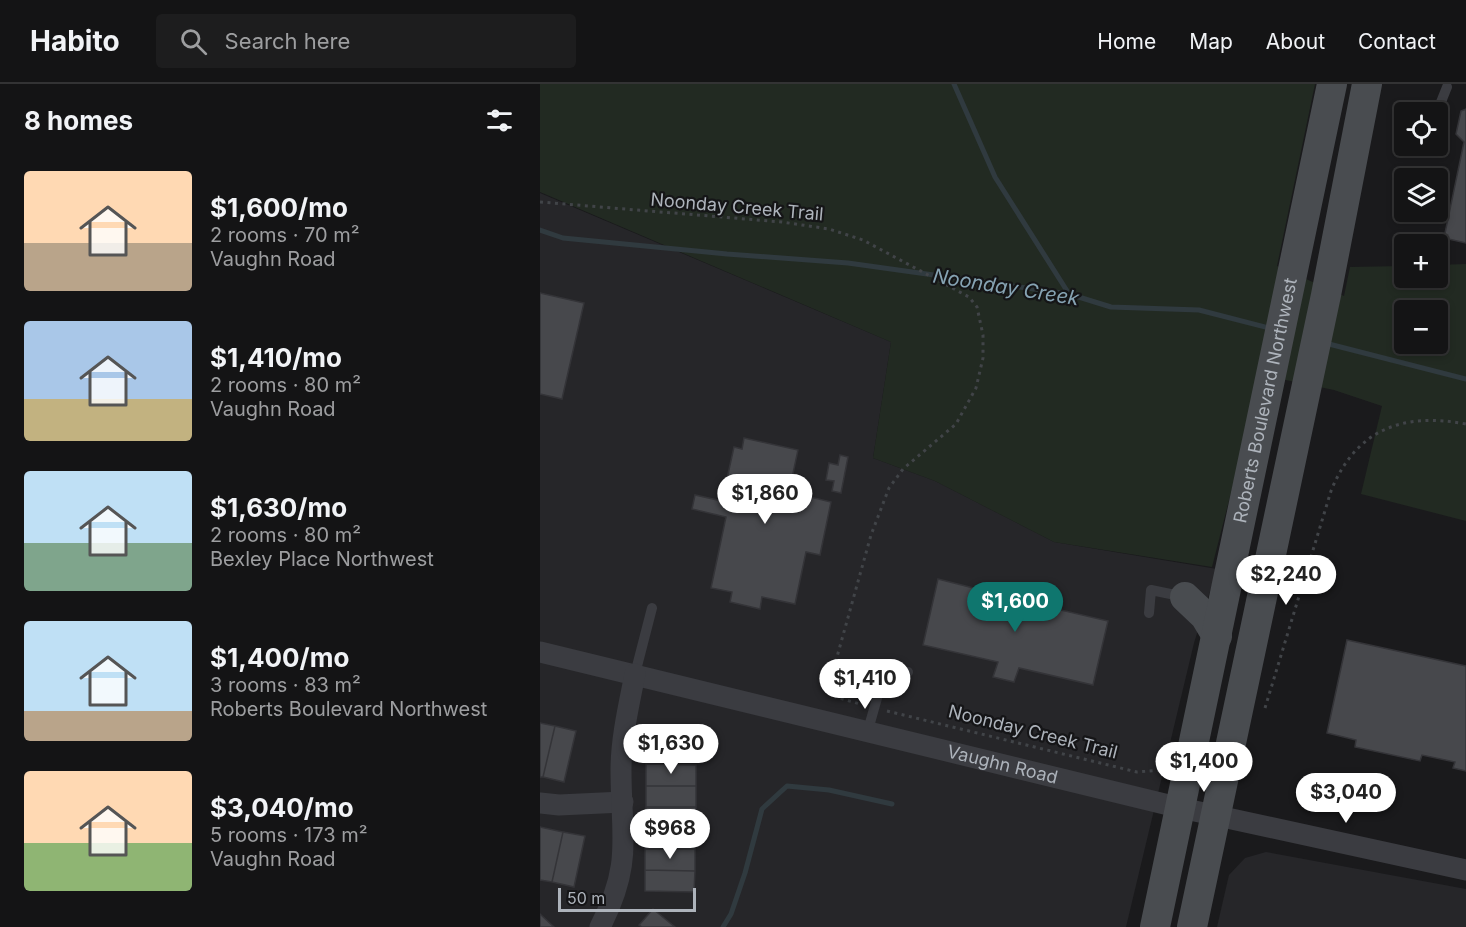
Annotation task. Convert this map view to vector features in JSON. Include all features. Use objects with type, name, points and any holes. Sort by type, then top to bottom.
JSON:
[{"type":"street","name":"Roberts Boulevard Northwest","points":[[1155,927],[1332,84]]},
{"type":"street","name":"Roberts Boulevard Northwest","points":[[1192,927],[1308,385],[1367,84]]},
{"type":"street","points":[[1217,636],[1205,616],[1185,597],[1207,590],[1230,575]]},
{"type":"street","name":"Vaughn Road","points":[[540,652],[1181,808],[1466,870]]},
{"type":"street","points":[[600,927],[616,896],[622,870],[625,841],[621,768],[627,712],[635,674]]},
{"type":"street","points":[[540,803],[559,805],[623,802]]},
{"type":"lane","points":[[1441,102],[1447,87]]},
{"type":"lane","points":[[1149,613],[1151,590],[1185,597]]},
{"type":"lane","points":[[635,674],[652,608]]},
{"type":"lane","points":[[868,730],[885,670],[908,672]]},
{"type":"path","name":"Noonday Creek Trail","points":[[540,202],[817,226],[856,237],[969,297],[976,308],[983,335],[983,358],[976,388],[956,423],[903,469],[888,488],[871,535],[831,674],[830,687],[836,697],[875,707],[1137,772],[1150,773],[1161,769],[1188,777]]},
{"type":"path","points":[[1265,709],[1331,491],[1345,462],[1370,436],[1403,423],[1437,419],[1466,424]]},
{"type":"shaded area","points":[[540,84],[1315,84],[1277,266],[1344,296],[1350,267],[1394,266],[1394,288],[1448,288],[1448,265],[1466,264],[1466,521],[1361,494],[1382,406],[1334,390],[1261,375],[1212,567],[1054,542],[935,481],[873,458],[891,342],[540,192]]},
{"type":"shaded area","points":[[540,193],[891,342],[873,458],[935,481],[1054,542],[1217,569],[1194,643],[1126,927],[540,927]]},
{"type":"shaded area","points":[[1266,852],[1466,889],[1466,927],[1217,927],[1229,875],[1245,858]]},
{"type":"building","points":[[1466,109],[1466,243],[1448,239],[1448,234],[1445,234],[1464,142],[1456,134],[1461,111]]},
{"type":"building","points":[[540,293],[584,303],[562,399],[540,394]]},
{"type":"building","points":[[744,438],[798,450],[792,478],[809,482],[806,496],[831,502],[820,555],[806,552],[795,604],[762,597],[760,609],[730,602],[732,592],[711,588],[726,517],[692,509],[695,495],[722,501],[734,447],[742,449]]},
{"type":"building","points":[[840,455],[848,457],[841,493],[832,491],[834,481],[826,480],[829,463],[838,465]]},
{"type":"building","points":[[938,579],[1013,598],[1015,584],[1038,589],[1035,604],[1108,621],[1093,685],[1019,668],[1014,682],[993,677],[998,662],[923,645]]},
{"type":"building","points":[[1347,640],[1466,666],[1466,771],[1453,768],[1455,762],[1422,755],[1420,761],[1355,747],[1356,740],[1327,733]]},
{"type":"building","points":[[540,723],[555,726],[543,777],[540,777]]},
{"type":"building","points":[[555,726],[576,731],[564,782],[543,777]]},
{"type":"building","points":[[646,764],[696,765],[696,786],[646,786]]},
{"type":"building","points":[[646,786],[696,786],[696,807],[646,807]]},
{"type":"building","points":[[646,807],[696,807],[695,828],[646,828]]},
{"type":"building","points":[[540,827],[563,832],[552,882],[540,880]]},
{"type":"building","points":[[646,828],[695,828],[695,849],[645,849]]},
{"type":"building","points":[[563,832],[585,836],[574,887],[552,882]]},
{"type":"building","points":[[645,849],[695,849],[695,871],[645,870]]},
{"type":"building","points":[[645,870],[695,871],[694,892],[645,891]]},
{"type":"building","points":[[653,909],[675,927],[642,927],[639,925]]},
{"type":"building","points":[[540,914],[554,927],[540,927]]},
{"type":"waterway","points":[[954,84],[995,177],[1069,294]]},
{"type":"waterway","name":"Noonday Creek","points":[[540,230],[563,238],[848,263],[1069,294],[1111,307],[1199,310],[1273,329]]},
{"type":"waterway","name":"Noonday Creek","points":[[1325,343],[1466,379]]},
{"type":"waterway","points":[[723,927],[731,914],[745,873],[762,809],[787,786],[829,790],[892,804]]}]
